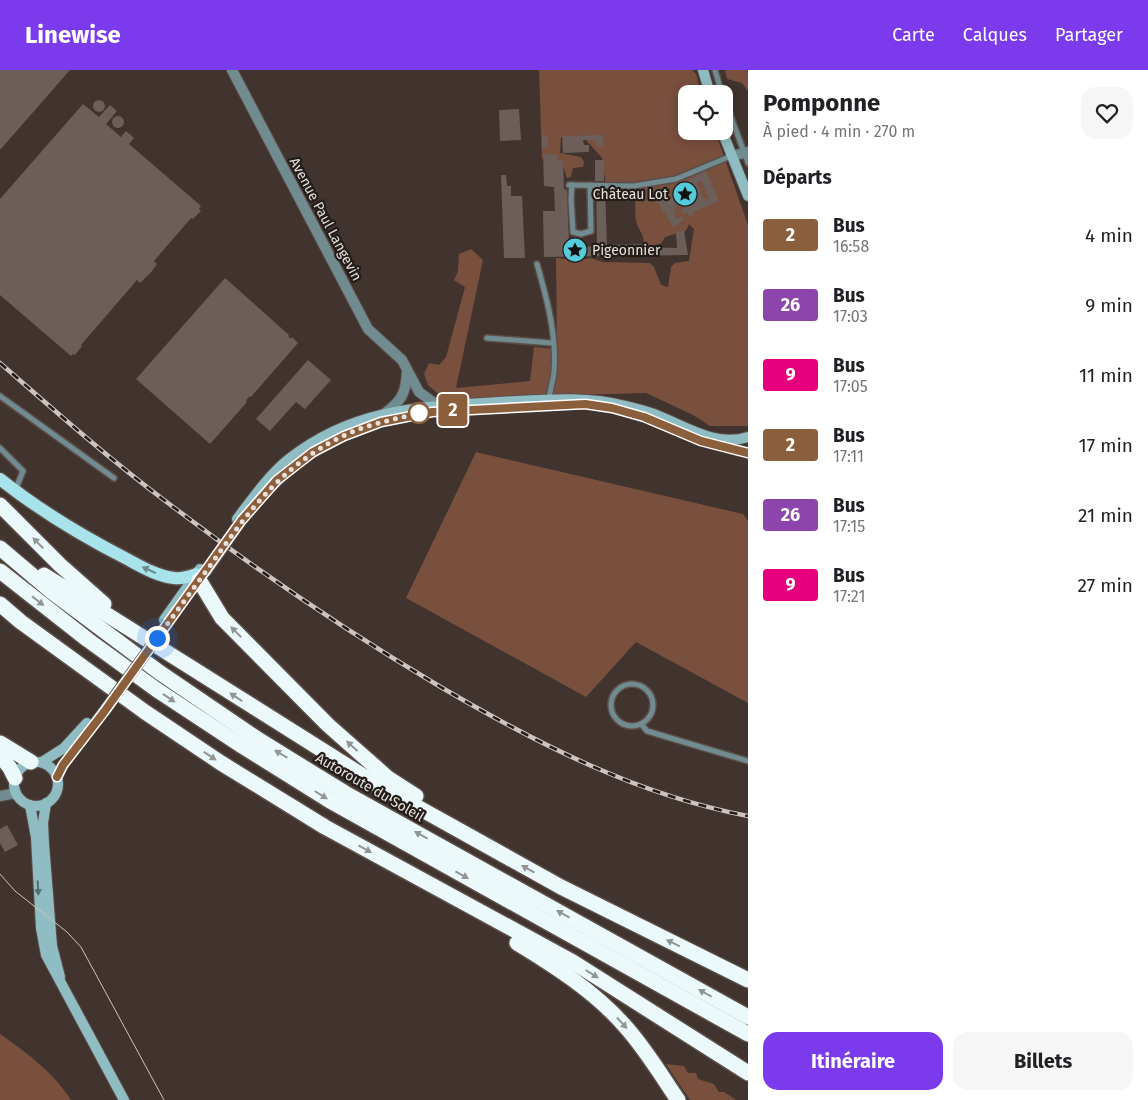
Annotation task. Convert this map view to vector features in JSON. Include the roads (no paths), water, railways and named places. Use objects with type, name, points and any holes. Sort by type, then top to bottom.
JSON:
[{"type":"highway","points":[[0,505],[60,565],[98,599],[168,654]]},
{"type":"highway","points":[[0,548],[360,775],[561,887],[748,980]]},
{"type":"highway","name":"Autoroute du Soleil","points":[[0,548],[52,592],[159,672],[259,740],[345,793],[748,1017]]},
{"type":"highway","points":[[0,571],[88,640],[157,690],[330,801],[748,1034]]},
{"type":"highway","points":[[200,574],[222,618],[328,725],[388,778],[466,827],[474,838]]},
{"type":"highway","points":[[0,604],[21,622],[145,712],[221,763],[326,827],[574,962],[748,1072]]},
{"type":"highway","points":[[0,611],[21,622]]},
{"type":"highway","points":[[0,743],[36,762]]},
{"type":"highway","points":[[0,755],[10,768],[16,786]]},
{"type":"highway","points":[[457,900],[485,923],[541,958],[606,1007],[640,1044],[678,1100]]},
{"type":"main road","points":[[703,70],[707,85]]},
{"type":"main road","points":[[725,140],[748,196]]},
{"type":"main road","points":[[57,777],[63,765],[101,711],[259,490],[288,460],[340,428],[383,414],[413,408],[549,399],[605,401],[651,412],[701,435],[730,440],[748,437]]},
{"type":"main road","points":[[239,520],[277,480],[313,452],[364,427],[418,414],[456,410],[585,404],[612,408],[644,417],[701,441],[748,453]]},
{"type":"main road","points":[[0,479],[67,526],[146,568],[172,578],[200,574]]},
{"type":"main road","points":[[36,762],[51,768],[57,777],[58,783],[55,795],[46,803],[30,805],[24,802],[16,786],[20,768],[64,748],[101,711]]},
{"type":"main road","points":[[46,803],[43,823],[52,946],[61,982]]},
{"type":"main road","points":[[30,805],[36,837],[41,928],[46,955],[124,1100]]},
{"type":"street","name":"Avenue Paul Langevin","points":[[232,70],[368,329],[402,360],[419,392],[437,405]]},
{"type":"street","points":[[731,156],[746,152]]},
{"type":"street","points":[[383,414],[399,402],[404,393],[407,370]]},
{"type":"street","points":[[0,796],[16,786]]},
{"type":"lane","points":[[715,70],[719,85]]},
{"type":"lane","points":[[733,120],[746,152],[748,163]]},
{"type":"lane","points":[[590,185],[591,231],[581,234],[573,232],[571,185],[590,185],[634,186],[676,179],[731,156]]},
{"type":"lane","points":[[537,264],[549,304],[554,372],[549,399]]},
{"type":"lane","points":[[487,338],[552,343]]},
{"type":"lane","points":[[0,396],[114,478]]},
{"type":"lane","points":[[0,448],[24,471],[15,491]]},
{"type":"lane","points":[[641,724],[653,712],[652,696],[640,684],[624,685],[612,697],[612,713],[625,725],[641,724],[648,731],[748,761]]},
{"type":"tram line","points":[[0,874],[15,891],[67,932],[81,947],[164,1100]]},
{"type":"railway","points":[[0,363],[101,450],[197,525],[298,597],[439,686],[550,747],[627,781],[707,807],[748,816]]},
{"type":"place","name":"Château Lot","points":[[685,194]]},
{"type":"place","name":"Pigeonnier","points":[[575,250]]}]
